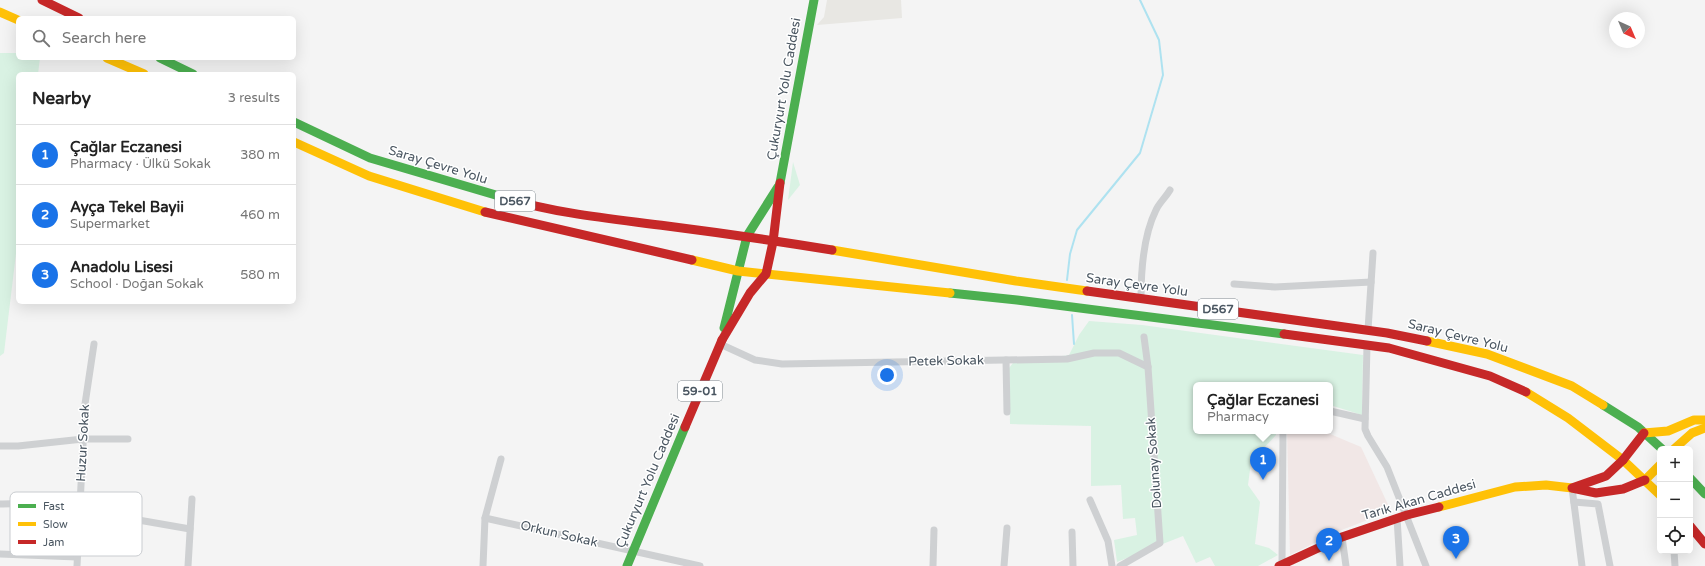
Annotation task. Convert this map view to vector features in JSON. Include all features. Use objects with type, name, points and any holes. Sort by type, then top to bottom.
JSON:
[{"type":"main road","points":[[42,0],[75,16]]},
{"type":"main road","name":"Çukuryurt Yolu Caddesi","points":[[766,274],[773,242],[780,183],[814,0]]},
{"type":"main road","points":[[0,12],[16,19]]},
{"type":"main road","points":[[112,60],[139,72]]},
{"type":"main road","points":[[164,60],[189,72]]},
{"type":"main road","name":"Saray Çevre Yolu","points":[[296,123],[370,158],[525,204],[612,219],[747,236]]},
{"type":"main road","name":"D567","points":[[296,143],[369,176],[478,210],[738,271],[1016,300],[1389,348],[1490,376],[1530,394],[1568,418],[1623,460],[1657,492]]},
{"type":"main road","points":[[721,342],[747,236],[780,183]]},
{"type":"main road","name":"D567","points":[[747,236],[773,242]]},
{"type":"main road","name":"Saray Çevre Yolu","points":[[773,242],[1008,280],[1368,330],[1487,354],[1565,383],[1638,427],[1644,433]]},
{"type":"main road","name":"59-01","points":[[721,342],[750,293],[766,274]]},
{"type":"main road","name":"Çukuryurt Yolu Caddesi","points":[[627,566],[721,342]]},
{"type":"main road","points":[[1572,488],[1602,479],[1613,472],[1644,433],[1668,431],[1694,420],[1705,420]]},
{"type":"main road","points":[[1677,446],[1697,429],[1705,428]]},
{"type":"main road","name":"D567","points":[[1644,433],[1659,446]]},
{"type":"main road","points":[[1646,480],[1657,468]]},
{"type":"main road","name":"Tarık Akan Caddesi","points":[[1281,565],[1342,537],[1396,518],[1515,487],[1546,485],[1572,488],[1596,494],[1623,489],[1646,480]]},
{"type":"main road","points":[[1693,481],[1705,494]]},
{"type":"main road","points":[[1693,530],[1705,544]]},
{"type":"street","points":[[1142,298],[1141,270],[1150,228],[1156,209],[1170,190]]},
{"type":"street","points":[[1368,330],[1373,254]]},
{"type":"street","points":[[1234,284],[1275,287],[1371,282]]},
{"type":"street","name":"Dolunay Sokak","points":[[1120,566],[1160,543],[1148,367],[1144,337]]},
{"type":"street","name":"Petek Sokak","points":[[721,342],[755,360],[782,364],[1068,359],[1094,353],[1119,353],[1148,367]]},
{"type":"street","name":"Huzur Sokak","points":[[81,492],[85,404],[94,344]]},
{"type":"street","points":[[1367,345],[1365,429],[1387,467],[1426,566]]},
{"type":"street","points":[[1006,360],[1007,412]]},
{"type":"street","points":[[1333,412],[1365,419]]},
{"type":"street","points":[[1281,565],[1283,434]]},
{"type":"street","points":[[0,446],[18,446],[83,439],[128,439]]},
{"type":"street","points":[[483,566],[485,518],[501,459]]},
{"type":"street","points":[[1572,488],[1582,566]]},
{"type":"street","points":[[188,566],[192,499]]},
{"type":"street","points":[[1090,500],[1108,541],[1112,566]]},
{"type":"street","points":[[1574,502],[1598,504],[1610,566]]},
{"type":"street","name":"Orkun Sokak","points":[[485,518],[700,566]]},
{"type":"street","points":[[1396,518],[1400,566]]},
{"type":"street","points":[[142,521],[190,529]]},
{"type":"street","points":[[1004,566],[1007,528]]},
{"type":"street","points":[[933,566],[934,530]]},
{"type":"street","points":[[1072,532],[1072,566]]},
{"type":"street","points":[[1342,537],[1346,566]]},
{"type":"street","points":[[0,554],[10,554]]},
{"type":"street","points":[[1674,554],[1675,566]]},
{"type":"street","points":[[51,556],[77,557]]},
{"type":"street","name":"Huzur Sokak","points":[[77,557],[77,566]]},
{"type":"shaded area","points":[[827,0],[901,0],[902,18],[817,25],[824,17]]},
{"type":"shaded area","points":[[1287,434],[1330,434],[1361,447],[1391,511],[1339,531],[1290,555]]},
{"type":"green space","points":[[0,53],[16,53],[16,60],[40,60],[38,72],[16,72],[16,254],[4,353],[0,356]]},
{"type":"green space","points":[[793,162],[800,185],[788,200]]},
{"type":"green space","points":[[1089,321],[1142,325],[1363,355],[1362,415],[1333,406],[1333,382],[1193,382],[1193,434],[1276,434],[1251,462],[1248,485],[1260,502],[1255,544],[1269,548],[1278,555],[1258,566],[1215,566],[1210,557],[1196,563],[1183,536],[1117,562],[1114,540],[1137,535],[1135,518],[1123,519],[1121,485],[1091,486],[1091,426],[1010,424],[1009,368],[1013,363],[1069,355],[1079,335]]},
{"type":"waterway","points":[[1067,280],[1070,254],[1077,230],[1140,153],[1163,75],[1159,40],[1140,0]]},
{"type":"waterway","points":[[1072,315],[1074,344]]},
{"type":"traffic: fast","points":[[780,183],[814,0]]},
{"type":"traffic: fast","points":[[164,60],[189,72]]},
{"type":"traffic: fast","points":[[296,123],[370,158],[509,199]]},
{"type":"traffic: fast","points":[[724,328],[747,236],[778,187]]},
{"type":"traffic: fast","points":[[950,293],[1017,300],[1284,334]]},
{"type":"traffic: fast","points":[[1603,405],[1638,427],[1659,446]]},
{"type":"traffic: fast","points":[[627,566],[685,427]]},
{"type":"traffic: fast","points":[[1693,481],[1705,494]]},
{"type":"traffic: slow","points":[[0,12],[16,19]]},
{"type":"traffic: slow","points":[[112,60],[139,72]]},
{"type":"traffic: slow","points":[[296,143],[369,176],[485,212]]},
{"type":"traffic: slow","points":[[832,250],[1016,281],[1087,291]]},
{"type":"traffic: slow","points":[[692,260],[738,271],[950,293]]},
{"type":"traffic: slow","points":[[1427,341],[1487,354],[1572,386],[1603,405]]},
{"type":"traffic: slow","points":[[1526,392],[1568,418],[1623,460],[1657,492]]},
{"type":"traffic: slow","points":[[1644,433],[1668,431],[1694,420],[1705,420]]},
{"type":"traffic: slow","points":[[1677,446],[1692,433],[1705,428]]},
{"type":"traffic: slow","points":[[1645,480],[1657,468]]},
{"type":"traffic: slow","points":[[1439,507],[1515,487],[1546,485],[1572,488]]},
{"type":"traffic: jam","points":[[42,0],[75,16]]},
{"type":"traffic: jam","points":[[722,340],[750,293],[766,274],[773,242],[780,183]]},
{"type":"traffic: jam","points":[[509,199],[547,209],[587,216],[729,234],[832,250]]},
{"type":"traffic: jam","points":[[485,212],[692,260]]},
{"type":"traffic: jam","points":[[1087,291],[1387,333],[1427,341]]},
{"type":"traffic: jam","points":[[1284,334],[1389,348],[1490,376],[1526,392]]},
{"type":"traffic: jam","points":[[685,427],[722,340]]},
{"type":"traffic: jam","points":[[1623,460],[1644,433]]},
{"type":"traffic: jam","points":[[1623,460],[1606,476],[1572,488],[1596,493],[1623,489],[1645,480]]},
{"type":"traffic: jam","points":[[1279,566],[1342,537],[1407,515],[1439,507]]},
{"type":"traffic: jam","points":[[1693,530],[1705,544]]},
{"type":"place","name":"Çağlar Eczanesi","points":[[1263,480]]},
{"type":"place","name":"Anadolu Lisesi","points":[[1456,559]]},
{"type":"place","name":"Ayça Tekel Bayii","points":[[1329,561]]}]
